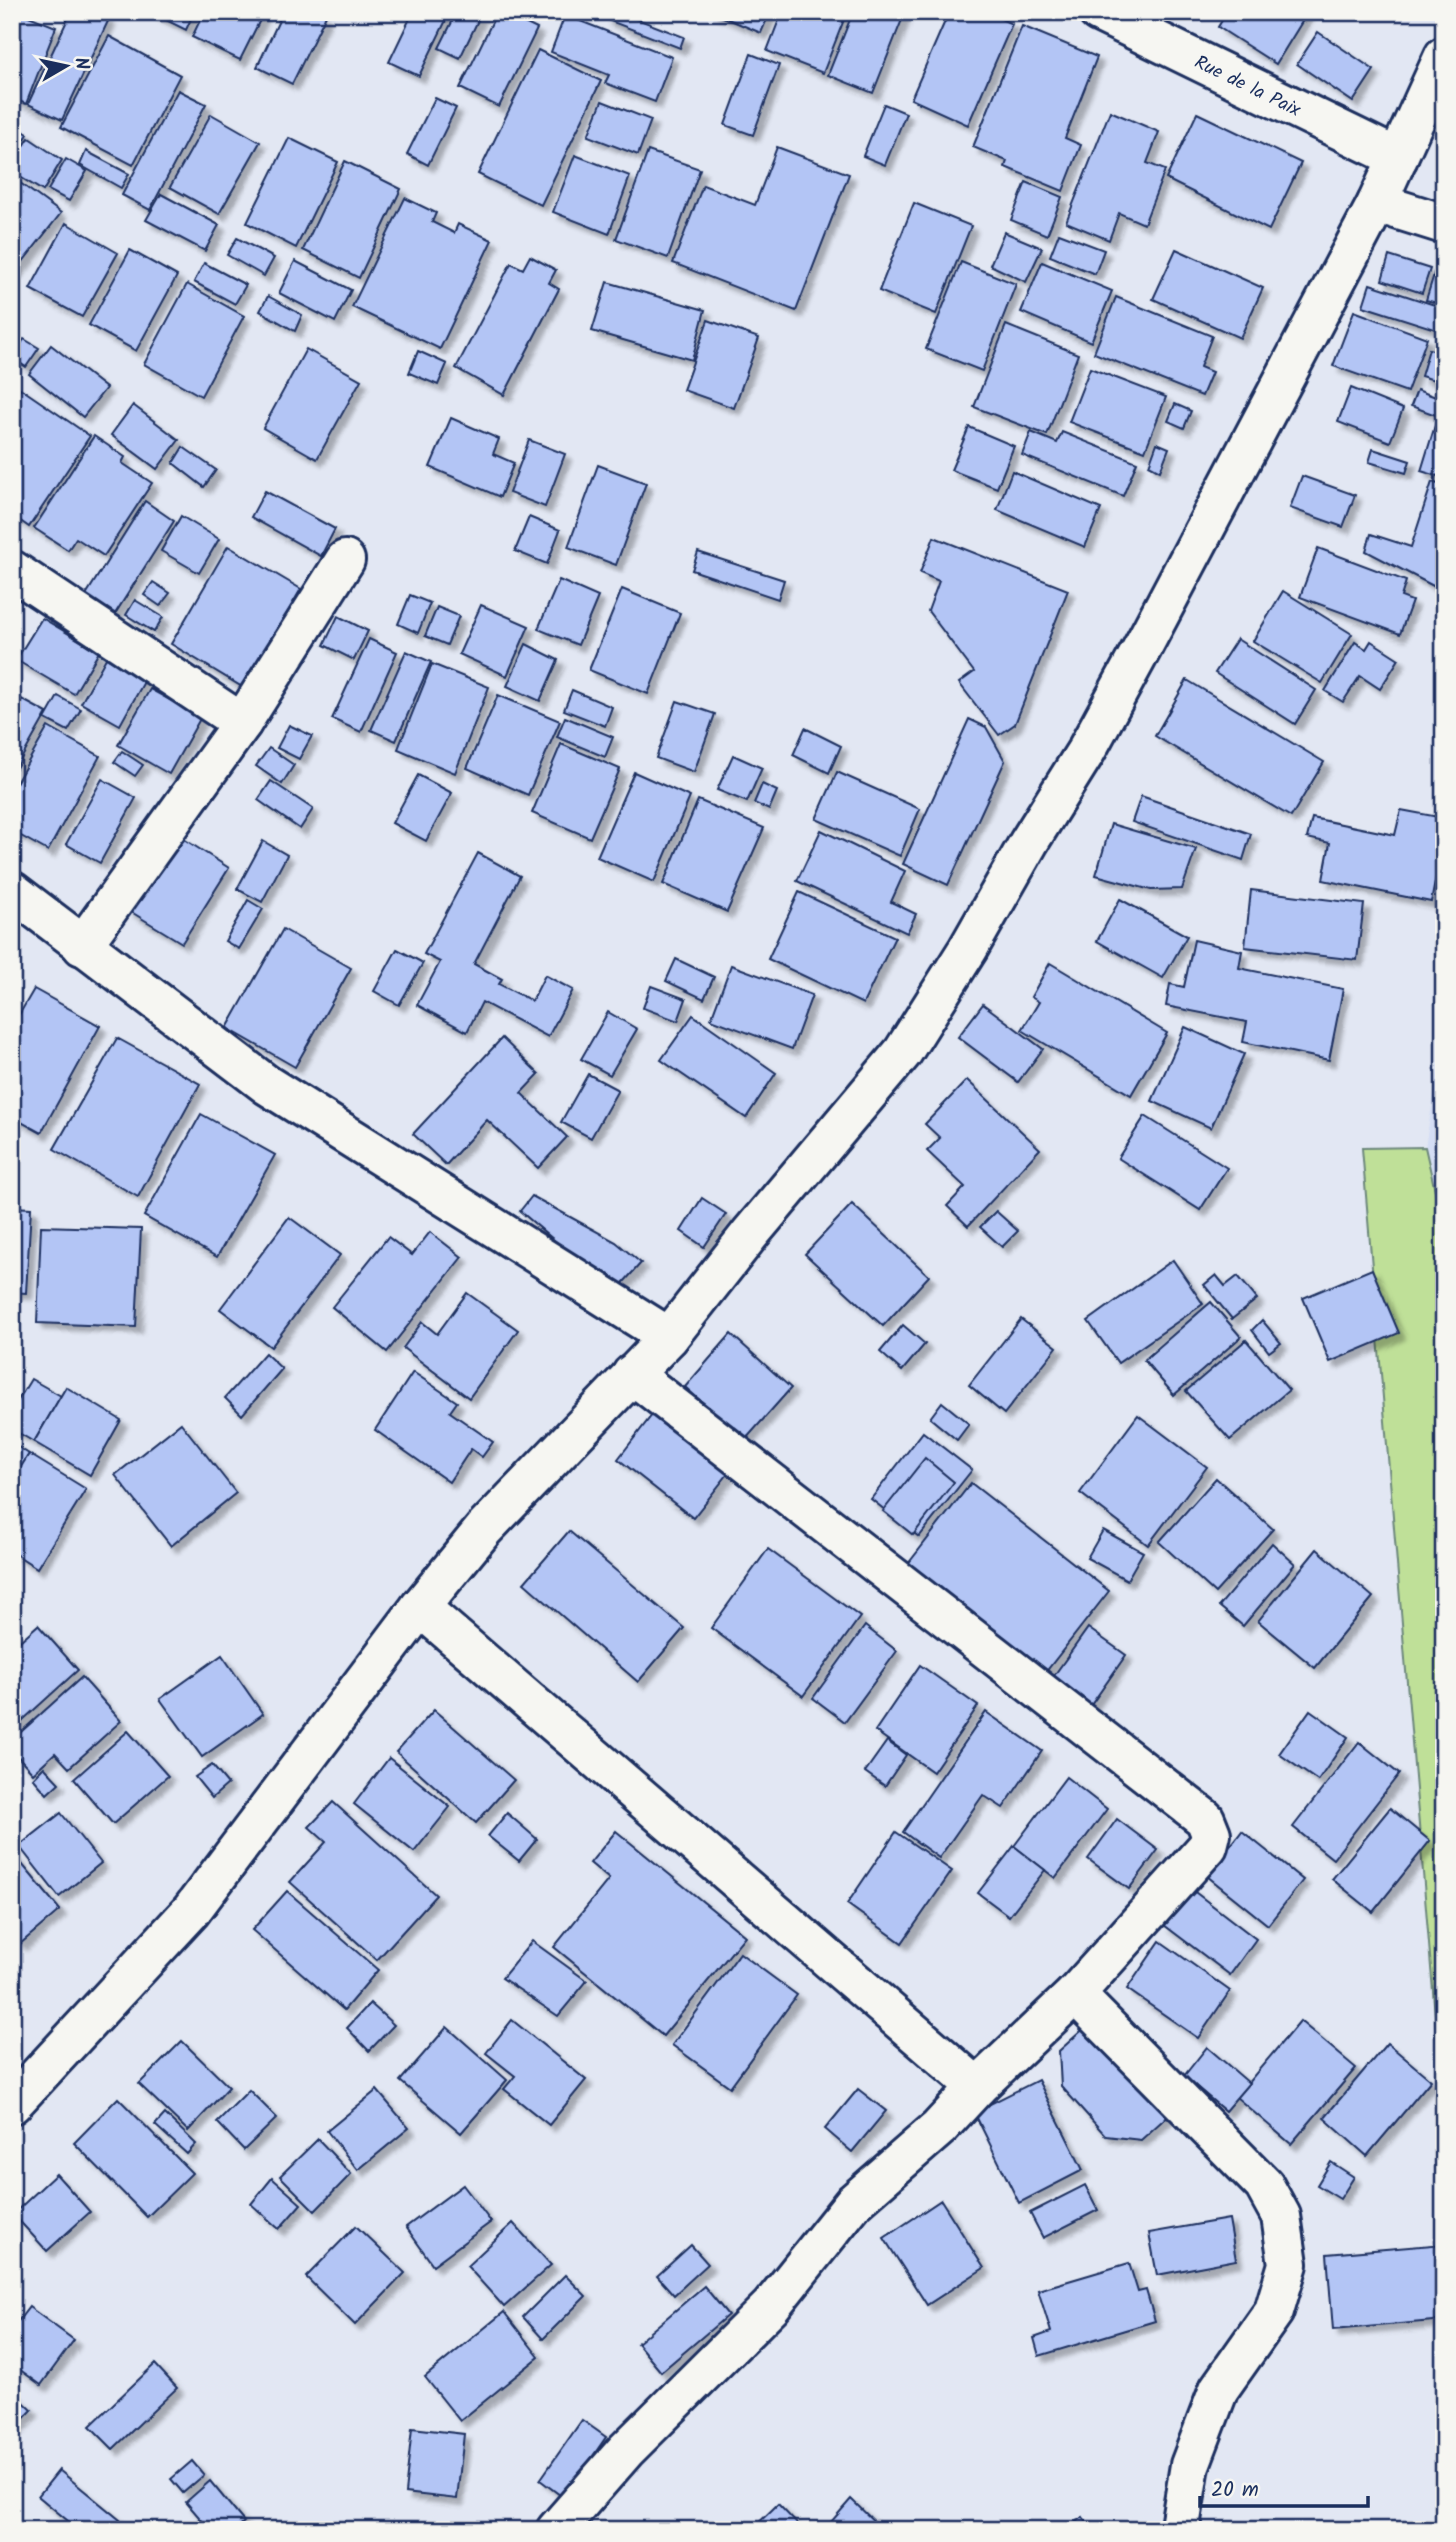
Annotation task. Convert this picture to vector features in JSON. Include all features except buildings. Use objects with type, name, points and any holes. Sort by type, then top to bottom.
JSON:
[{"type":"street","name":"Rue de la Paix","points":[[1098,12],[1398,158]]},
{"type":"street","points":[[12,2104],[191,1911],[421,1607],[484,1529],[669,1337],[750,1234],[903,1052],[1086,751],[1141,650],[1377,203],[1444,56]]},
{"type":"street","points":[[1377,203],[1444,224]]},
{"type":"street","points":[[82,946],[242,723],[345,560]]},
{"type":"street","points":[[12,570],[242,723]]},
{"type":"street","points":[[12,891],[267,1085],[669,1337]]},
{"type":"street","points":[[556,2530],[635,2441],[771,2306],[853,2202],[939,2128],[977,2087],[1075,1994],[1208,1846],[1211,1834],[1205,1818],[632,1374]]},
{"type":"street","points":[[421,1607],[977,2087]]},
{"type":"street","points":[[1075,1994],[1264,2185],[1281,2217],[1288,2264],[1274,2311],[1219,2389],[1190,2465],[1181,2520],[1184,2530]]},
{"type":"shaded area","points":[[1444,1036],[1444,1230],[1425,1147]]},
{"type":"green space","points":[[1425,1147],[1444,1230],[1444,2122],[1362,1148]]}]
